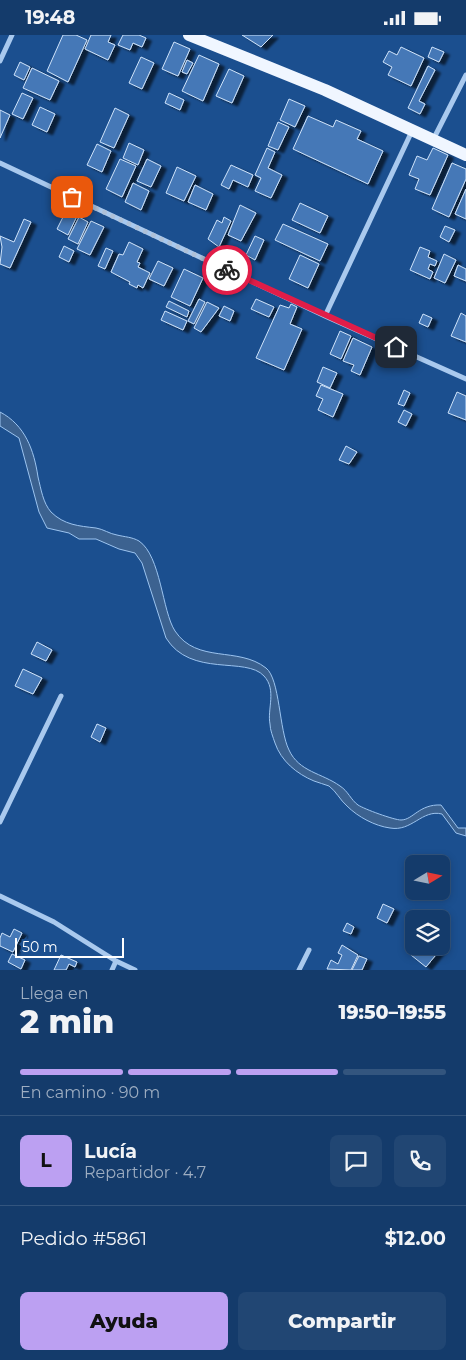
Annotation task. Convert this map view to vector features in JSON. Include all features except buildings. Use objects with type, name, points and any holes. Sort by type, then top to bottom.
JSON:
[{"type":"main road","points":[[189,35],[324,90],[466,155]]},
{"type":"street","points":[[0,61],[12,35]]},
{"type":"street","points":[[432,140],[466,75]]},
{"type":"street","points":[[325,316],[412,131]]},
{"type":"street","points":[[0,163],[325,316],[466,379]]},
{"type":"street","points":[[0,822],[61,697]]},
{"type":"street","points":[[0,896],[54,922],[116,961],[135,970]]},
{"type":"street","points":[[298,970],[309,950]]},
{"type":"street","points":[[112,970],[116,961]]},
{"type":"water","points":[[0,412],[16,424],[27,439],[34,457],[43,496],[51,512],[61,520],[72,524],[134,539],[146,548],[157,571],[171,622],[175,631],[184,641],[195,648],[255,661],[266,668],[271,674],[274,683],[289,750],[299,763],[340,786],[358,805],[372,812],[392,818],[401,820],[409,818],[422,809],[433,805],[441,805],[458,828],[466,828],[466,836],[456,833],[442,814],[435,813],[405,827],[390,828],[373,823],[351,810],[329,786],[308,778],[290,766],[281,756],[272,734],[269,718],[271,693],[268,681],[264,676],[256,670],[245,667],[218,665],[189,658],[177,650],[166,638],[142,563],[135,553],[119,549],[96,539],[79,539],[69,533],[47,528],[39,512],[19,438],[0,426]]},
{"type":"way so far","points":[[72,197],[227,270]]},
{"type":"route","points":[[227,270],[396,347]]}]
